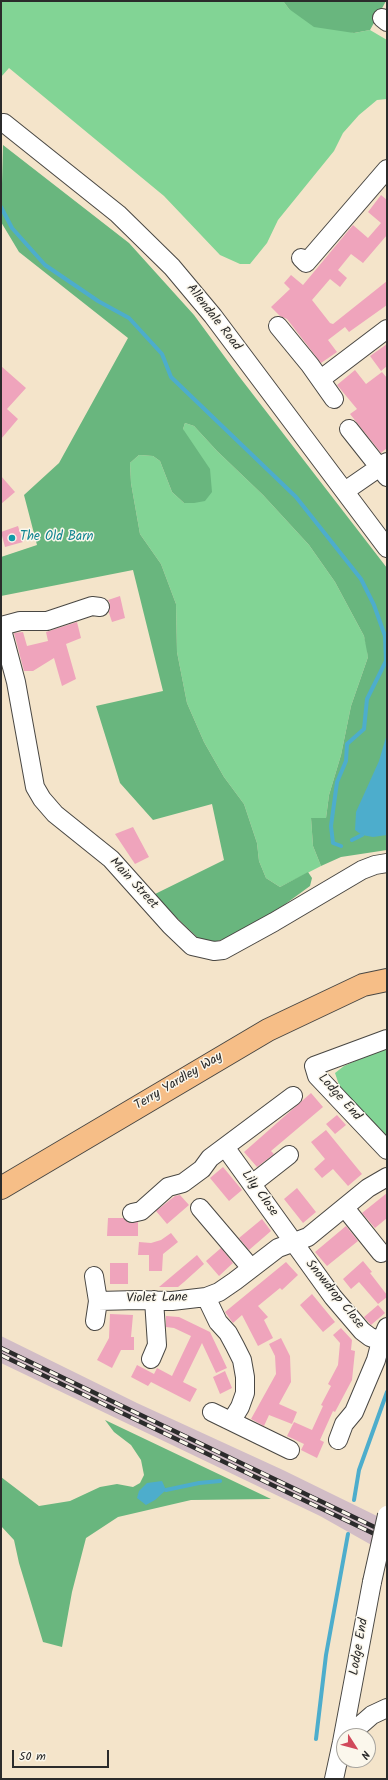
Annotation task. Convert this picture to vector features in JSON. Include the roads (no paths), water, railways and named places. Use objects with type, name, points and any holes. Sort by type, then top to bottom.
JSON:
[{"type":"main road","name":"Terry Yardley Way","points":[[1,1188],[268,1030],[363,985],[387,967]]},
{"type":"main road","name":"Terry Yardley Way","points":[[363,985],[387,980]]},
{"type":"street","name":"Allendale Road","points":[[2,122],[118,214],[172,267],[213,316],[387,548]]},
{"type":"street","points":[[301,258],[306,263],[367,193],[385,177]]},
{"type":"street","points":[[278,326],[310,365],[334,399]]},
{"type":"street","points":[[320,379],[387,329]]},
{"type":"street","points":[[345,491],[384,469],[349,429]]},
{"type":"street","points":[[1,626],[20,621],[47,621],[92,606],[100,607]]},
{"type":"street","name":"Main Street","points":[[1,626],[16,682],[34,787],[55,814],[111,860],[171,926],[192,946],[214,952],[223,950],[362,870],[375,865],[387,863]]},
{"type":"street","name":"Lodge End","points":[[387,1039],[314,1066],[317,1076],[387,1150]]},
{"type":"street","points":[[132,1213],[141,1211],[168,1187],[183,1183],[202,1169],[210,1158],[293,1096]]},
{"type":"street","name":"Lily Close","points":[[225,1147],[294,1241]]},
{"type":"street","points":[[252,1184],[289,1154]]},
{"type":"street","name":"Violet Lane","points":[[98,1301],[172,1301],[206,1297],[219,1292],[278,1248],[308,1236],[345,1208],[368,1188],[387,1177]]},
{"type":"street","points":[[200,1208],[251,1268]]},
{"type":"street","points":[[345,1208],[381,1253]]},
{"type":"street","name":"Snowdrop Close","points":[[294,1241],[333,1297],[362,1331],[370,1337],[384,1334],[376,1360],[354,1412],[344,1424],[338,1440]]},
{"type":"street","points":[[94,1276],[98,1301],[95,1321]]},
{"type":"street","points":[[206,1297],[218,1322],[228,1333],[242,1360],[246,1377],[245,1393],[240,1407],[239,1424]]},
{"type":"street","points":[[151,1359],[157,1345],[154,1300]]},
{"type":"street","points":[[212,1412],[290,1450]]},
{"type":"street","name":"Lodge End","points":[[347,1728],[372,1582],[387,1515]]},
{"type":"street","points":[[358,1728],[372,1716],[387,1708]]},
{"type":"street","name":"Lodge End","points":[[334,1779],[337,1768]]},
{"type":"water","points":[[387,734],[387,835],[373,837],[362,835],[355,830],[356,812],[379,761]]},
{"type":"water","points":[[162,1481],[166,1490],[155,1500],[146,1505],[137,1498],[139,1491],[147,1483]]},
{"type":"waterway","points":[[1,207],[12,228],[45,265],[98,301],[129,318],[162,354],[171,377],[296,497],[361,579],[374,605],[385,636],[386,661],[367,699],[364,729],[347,744],[346,761],[337,782],[331,826],[333,843],[341,846]]},
{"type":"waterway","points":[[352,840],[362,835]]},
{"type":"waterway","points":[[354,1500],[359,1470],[387,1392]]},
{"type":"waterway","points":[[166,1490],[199,1483],[220,1481]]},
{"type":"waterway","points":[[316,1739],[326,1655],[348,1534]]},
{"type":"railway","points":[[1,1348],[387,1533]]},
{"type":"railway","points":[[1,1355],[387,1540]]},
{"type":"place","name":"The Old Barn","points":[[12,538]]}]
